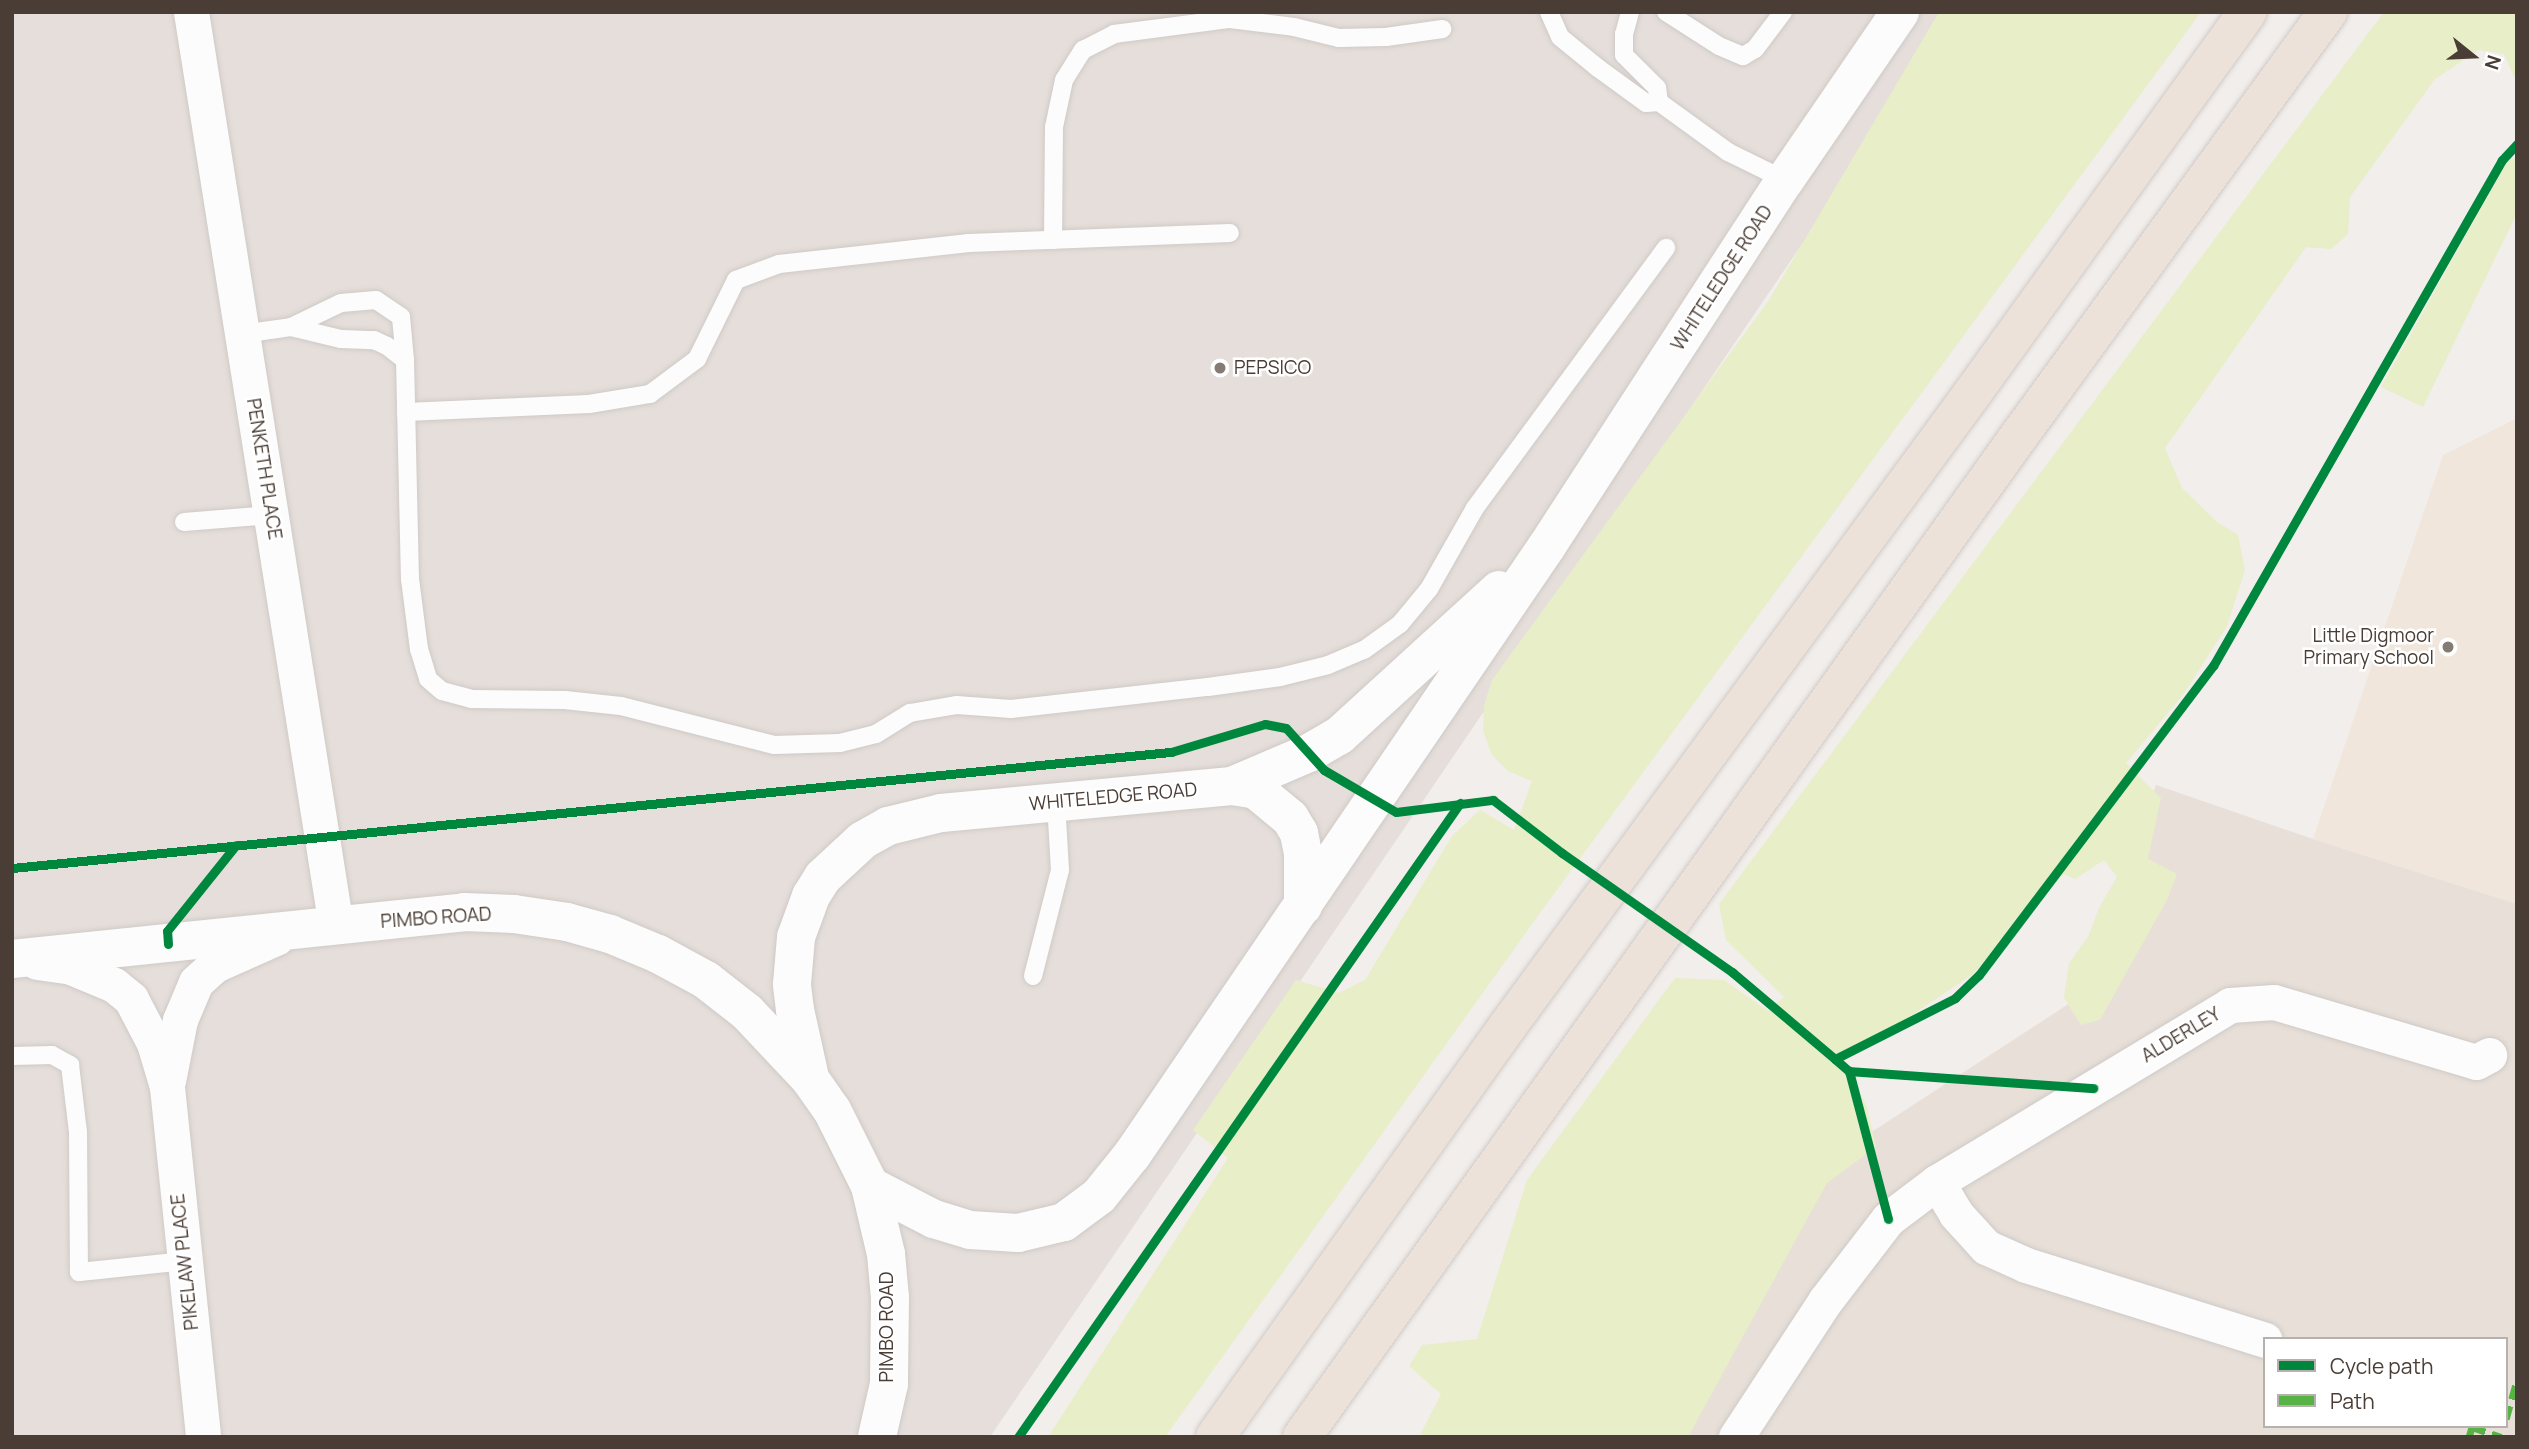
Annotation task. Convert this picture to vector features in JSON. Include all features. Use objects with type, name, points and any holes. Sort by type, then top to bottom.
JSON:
[{"type":"highway","points":[[1215,1437],[1507,1027],[1972,394],[2248,12]]},
{"type":"highway","points":[[1302,1437],[2011,447],[2328,12]]},
{"type":"street","name":"PENKETH PLACE","points":[[191,12],[271,515],[321,928]]},
{"type":"street","name":"WHITELEDGE ROAD","points":[[870,1186],[934,1219],[970,1230],[1018,1233],[1064,1222],[1098,1196],[1132,1155],[1548,546],[1785,180],[1900,12]]},
{"type":"street","name":"WHITELEDGE ROAD","points":[[810,1079],[795,1010],[793,959],[802,916],[823,877],[863,840],[888,826],[941,813],[1232,786],[1308,753],[1340,735],[1548,546]]},
{"type":"street","points":[[1232,786],[1256,790],[1276,803],[1295,825],[1303,853],[1303,906]]},
{"type":"street","name":"PIMBO ROAD","points":[[12,960],[464,912],[502,913],[567,922],[610,934],[658,954],[706,980],[747,1012],[810,1079],[832,1110],[870,1186],[886,1254],[890,1298],[889,1384],[877,1437]]},
{"type":"street","name":"PIKELAW PLACE","points":[[167,1087],[180,1020],[196,982],[215,965],[242,951],[321,928]]},
{"type":"street","name":"PIKELAW PLACE","points":[[12,960],[71,967],[114,985],[131,999],[144,1020],[167,1087],[203,1437]]},
{"type":"street","name":"ALDERLEY","points":[[1736,1437],[1825,1301],[1888,1219],[1937,1182],[2230,1005],[2274,1002],[2476,1062],[2489,1055]]},
{"type":"street","points":[[1937,1182],[1956,1214],[1986,1247],[2026,1265],[2263,1339]]},
{"type":"lane","points":[[1549,12],[1560,37],[1646,103],[1659,102],[1728,152],[1785,180]]},
{"type":"lane","points":[[1630,12],[1624,34],[1624,55],[1657,88],[1659,102]]},
{"type":"lane","points":[[1666,12],[1718,46],[1743,57],[1755,49],[1783,12]]},
{"type":"lane","points":[[1052,240],[1054,127],[1064,80],[1083,50],[1114,34],[1230,19],[1294,27],[1339,38],[1386,37],[1442,29]]},
{"type":"lane","points":[[406,412],[589,404],[650,394],[698,359],[736,280],[779,264],[969,243],[1230,233]]},
{"type":"lane","points":[[242,334],[291,327],[341,303],[376,300],[401,317],[405,360],[410,579],[419,649],[428,679],[442,691],[471,699],[565,700],[621,706],[774,745],[840,743],[876,734],[910,713],[957,705],[1011,709],[1208,687],[1280,677],[1328,665],[1364,650],[1400,624],[1429,589],[1475,508],[1666,248]]},
{"type":"lane","points":[[291,327],[341,339],[373,341],[387,346],[405,360]]},
{"type":"lane","points":[[184,522],[271,515]]},
{"type":"lane","points":[[1033,976],[1060,870],[1056,803]]},
{"type":"lane","points":[[12,1056],[52,1055],[70,1065],[78,1132],[79,1272],[185,1261]]},
{"type":"shaded area","points":[[12,12],[1960,12],[990,1437],[12,1437]]},
{"type":"shaded area","name":"Little Digmoor Primary School","points":[[2517,418],[2517,904],[2313,839],[2443,455]]},
{"type":"shaded area","points":[[2156,785],[2313,839],[2517,904],[2517,1437],[1678,1437],[1813,1170],[2087,992]]},
{"type":"green space","points":[[1939,12],[2201,12],[1537,917],[1165,1437],[1048,1437],[1228,1158],[1193,1130],[1296,980],[1339,993],[1365,980],[1452,836],[1480,810],[1514,830],[1532,781],[1508,771],[1492,755],[1483,731],[1484,705],[1492,680],[1769,300]]},
{"type":"green space","points":[[2384,12],[2517,12],[2517,83],[2504,54],[2479,50],[2435,79],[2350,197],[2348,234],[2331,249],[2306,247],[2165,448],[2182,488],[2217,522],[2238,535],[2245,570],[2227,626],[2183,695],[2126,763],[2161,798],[2148,859],[2177,874],[2167,900],[2100,1020],[2081,1025],[2064,998],[2069,963],[2088,937],[2099,908],[2117,877],[2104,860],[2075,879],[2064,874],[1973,974],[1845,1060],[1867,1107],[1876,1147],[1827,1183],[1688,1437],[1419,1437],[1441,1394],[1409,1366],[1422,1345],[1477,1339],[1527,1180],[1675,978],[1724,980],[1768,1011],[1784,997],[1726,940],[1719,904]]},
{"type":"green space","points":[[2517,157],[2517,213],[2423,407],[2381,387],[2507,162]]},
{"type":"marked path","points":[[2508,1412],[2517,1381]]},
{"type":"marked path","points":[[2469,1437],[2472,1428]]},
{"type":"marked path","points":[[2475,1428],[2501,1437]]},
{"type":"cycle path","points":[[12,868],[1171,752],[1265,724],[1286,728],[1324,770],[1396,812],[1493,800],[1562,853],[1732,972],[1835,1059],[1955,998],[1979,975],[2213,666],[2502,160],[2517,144]]},
{"type":"cycle path","points":[[1018,1437],[1460,803]]},
{"type":"cycle path","points":[[168,944],[167,931],[236,845]]},
{"type":"cycle path","points":[[1835,1059],[1849,1071],[2093,1088]]},
{"type":"cycle path","points":[[1849,1071],[1888,1219]]},
{"type":"place","name":"PEPSICO","points":[[1220,368]]},
{"type":"place","name":"Little Digmoor Primary School","points":[[2448,647]]}]
